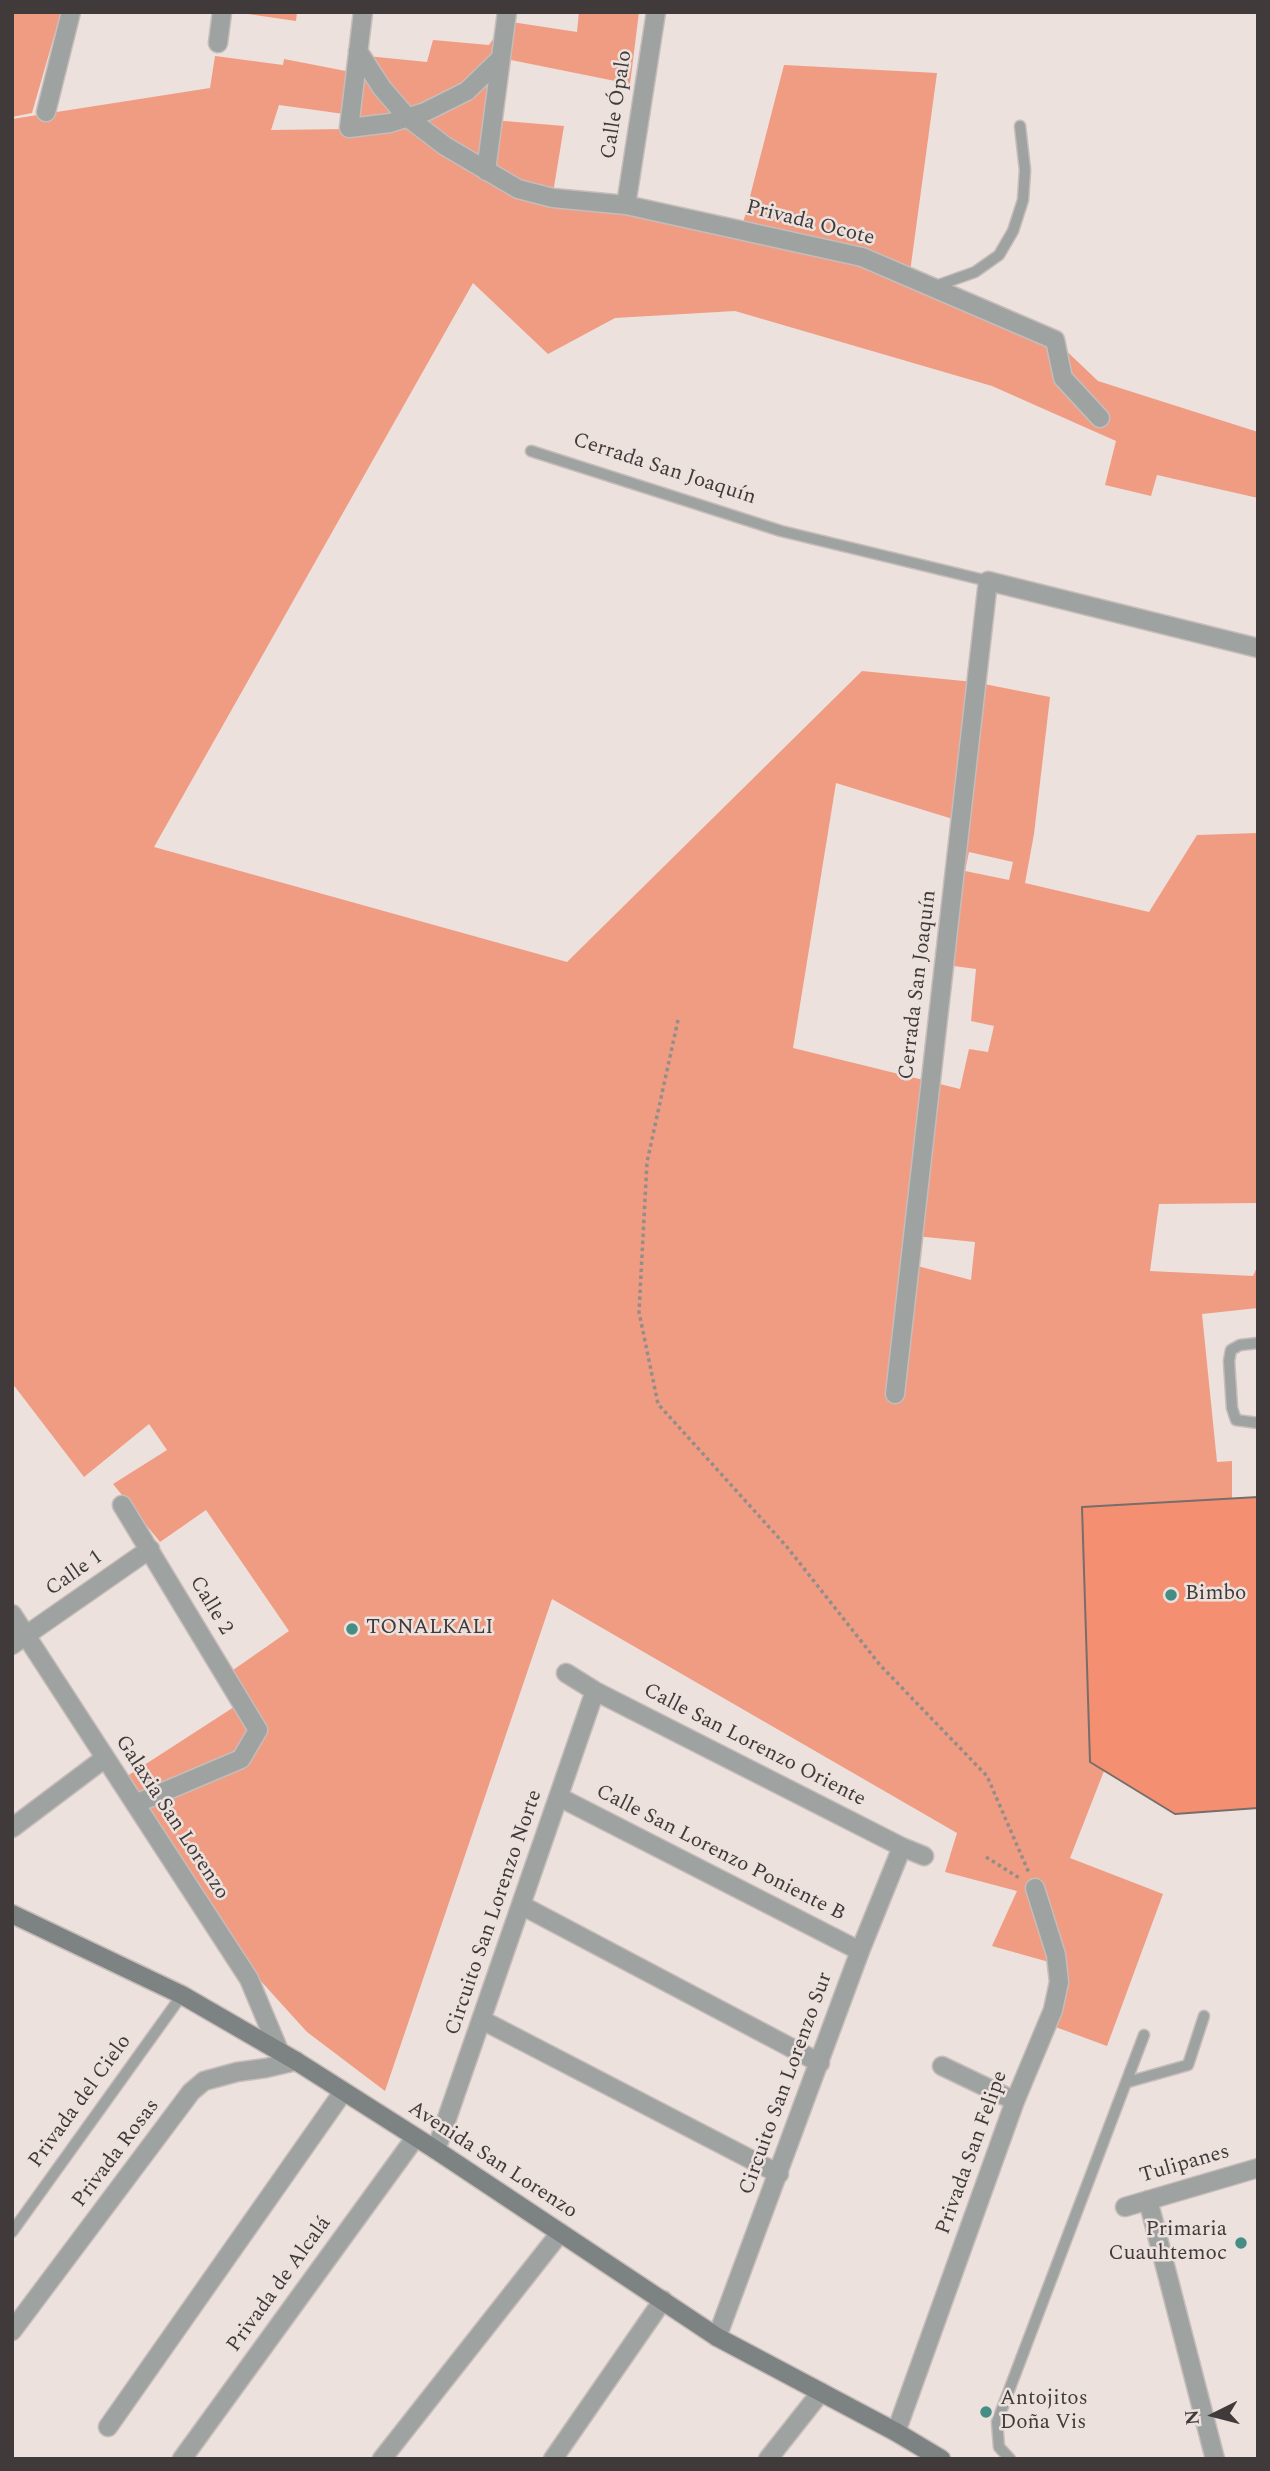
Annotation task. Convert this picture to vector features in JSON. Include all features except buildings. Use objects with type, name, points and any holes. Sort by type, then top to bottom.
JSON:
[{"type":"street","points":[[46,113],[71,12]]},
{"type":"street","points":[[218,43],[222,12]]},
{"type":"street","points":[[363,12],[349,128],[390,123],[425,112],[467,91],[501,58]]},
{"type":"street","points":[[486,171],[507,12]]},
{"type":"street","name":"Calle Ópalo","points":[[626,205],[656,12]]},
{"type":"street","name":"Privada Ocote","points":[[358,51],[382,88],[407,117],[445,146],[518,188],[553,198],[626,205],[862,257],[1055,340],[1063,378],[1100,418]]},
{"type":"street","name":"Cerrada San Joaquín","points":[[895,1395],[988,581],[1258,648]]},
{"type":"street","name":"Calle 2","points":[[122,1505],[258,1730],[241,1759],[135,1804]]},
{"type":"street","name":"Calle 1","points":[[19,1640],[150,1549]]},
{"type":"street","name":"Galaxia San Lorenzo","points":[[12,1614],[19,1640],[104,1758],[249,1979],[288,2057]]},
{"type":"street","name":"Calle San Lorenzo Oriente","points":[[566,1673],[595,1691],[924,1856]]},
{"type":"street","name":"Circuito San Lorenzo Norte","points":[[436,2150],[595,1691]]},
{"type":"street","points":[[12,1828],[104,1758]]},
{"type":"street","name":"Calle San Lorenzo Poniente B","points":[[559,1797],[860,1951]]},
{"type":"street","name":"Circuito San Lorenzo Sur","points":[[717,2337],[860,1951],[902,1847]]},
{"type":"street","name":"Privada San Felipe","points":[[896,2432],[1015,2101],[1053,2010],[1059,1982],[1056,1955],[1035,1888]]},
{"type":"street","points":[[521,1905],[820,2063]]},
{"type":"street","name":"Avenida San Lorenzo","points":[[12,1914],[182,1995],[288,2057],[436,2150],[717,2337],[896,2432],[941,2459]]},
{"type":"street","points":[[482,2020],[779,2174]]},
{"type":"street","name":"Privada Rosas","points":[[12,2332],[191,2092],[204,2081],[237,2071],[266,2068],[288,2057]]},
{"type":"street","points":[[942,2066],[1015,2101]]},
{"type":"street","points":[[108,2427],[343,2092]]},
{"type":"street","name":"Privada de Alcalá","points":[[182,2459],[415,2138]]},
{"type":"street","name":"Tulipanes","points":[[1125,2207],[1258,2168]]},
{"type":"street","points":[[1148,2200],[1215,2459]]},
{"type":"street","points":[[383,2459],[560,2232]]},
{"type":"street","points":[[553,2459],[663,2300]]},
{"type":"street","points":[[768,2459],[821,2392]]},
{"type":"lane","points":[[933,287],[975,272],[999,256],[1013,230],[1023,200],[1020,126]]},
{"type":"lane","name":"Cerrada San Joaquín","points":[[531,451],[780,531],[988,581]]},
{"type":"lane","points":[[1258,1343],[1240,1345],[1231,1350],[1229,1361],[1232,1408],[1236,1420],[1258,1423]]},
{"type":"lane","name":"Privada del Cielo","points":[[12,2232],[182,1995]]},
{"type":"lane","points":[[1128,2082],[1188,2065],[1204,2016]]},
{"type":"lane","points":[[1010,2459],[999,2447],[997,2423],[1144,2035]]},
{"type":"path","points":[[678,1020],[647,1162],[639,1312],[658,1404],[786,1547],[880,1665],[988,1776],[1035,1888]]},
{"type":"path","points":[[986,1857],[1035,1888]]},
{"type":"shaded area","points":[[12,12],[61,12],[32,113],[12,117]]},
{"type":"shaded area","points":[[234,12],[297,12],[296,21]]},
{"type":"shaded area","points":[[579,12],[639,12],[630,84],[501,58],[493,120],[564,126],[553,193],[741,231],[784,65],[937,73],[910,272],[860,247],[755,233],[861,253],[1056,341],[1098,381],[1258,432],[1258,498],[1157,475],[1151,496],[1105,485],[1116,441],[992,386],[735,311],[615,318],[548,354],[473,283],[154,847],[567,962],[862,671],[974,682],[1050,697],[1034,834],[1025,883],[1149,912],[1197,835],[1258,833],[1258,1203],[1159,1204],[1150,1271],[1253,1276],[1258,1265],[1258,1308],[1202,1314],[1217,1462],[1232,1461],[1232,1498],[1083,1507],[1104,1771],[1070,1858],[1163,1894],[1107,2046],[1042,2022],[1056,1964],[992,1946],[1017,1891],[945,1872],[957,1833],[552,1599],[385,2091],[307,2032],[239,1957],[121,1780],[234,1707],[223,1677],[289,1631],[206,1510],[160,1542],[113,1484],[167,1450],[149,1424],[84,1477],[12,1383],[12,119],[210,88],[215,56],[283,65],[284,59],[351,72],[344,114],[279,105],[271,130],[347,129],[357,55],[427,62],[433,40],[489,45],[505,21],[577,32]],"holes":[[[836,783],[956,820],[939,964],[976,969],[971,1021],[994,1026],[988,1052],[969,1049],[960,1089],[793,1048]],[[969,852],[1013,862],[1009,880],[965,871]],[[906,1235],[975,1242],[971,1280],[902,1262]]]},
{"type":"place","name":"Bimbo","points":[[1171,1595]]},
{"type":"place","name":"TONALKALI","points":[[352,1629]]},
{"type":"place","name":"Primaria Cuauhtemoc","points":[[1241,2243]]},
{"type":"place","name":"Antojitos Doña Vis","points":[[986,2412]]}]
